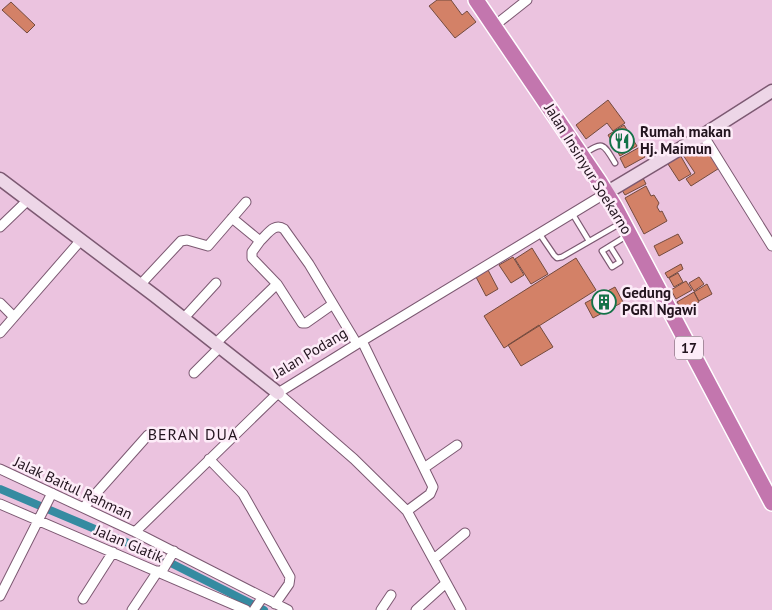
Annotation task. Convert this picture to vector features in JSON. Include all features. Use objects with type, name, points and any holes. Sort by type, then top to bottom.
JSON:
[{"type":"highway","name":"Jalan Insinyur Soekarno","points":[[476,0],[606,193],[772,503]]},
{"type":"street","points":[[494,26],[527,0]]},
{"type":"street","points":[[606,193],[772,91]]},
{"type":"street","points":[[703,135],[772,246]]},
{"type":"street","name":"Jalan Podang","points":[[1,182],[81,240],[278,393],[606,193]]},
{"type":"street","points":[[0,226],[28,200]]},
{"type":"street","points":[[140,285],[181,241],[187,240],[208,246],[246,202]]},
{"type":"street","points":[[232,218],[260,242]]},
{"type":"street","points":[[333,304],[306,323],[302,323],[278,284],[252,258],[252,252],[275,226],[280,226],[284,229],[359,342],[433,487],[432,493],[407,511]]},
{"type":"street","points":[[0,333],[81,240]]},
{"type":"street","points":[[183,319],[216,283]]},
{"type":"street","points":[[194,373],[217,346],[278,284]]},
{"type":"street","points":[[0,303],[14,316]]},
{"type":"street","points":[[135,532],[278,393],[354,459],[407,511],[461,610]]},
{"type":"street","points":[[84,508],[148,435]]},
{"type":"street","points":[[424,468],[457,445]]},
{"type":"street","points":[[209,459],[243,494],[290,578],[289,584],[275,604]]},
{"type":"street","name":"Jalak Baitul Rahman","points":[[0,469],[135,532],[165,564]]},
{"type":"street","points":[[0,596],[52,493]]},
{"type":"street","name":"Jalan Glatik","points":[[0,504],[41,516],[113,552],[165,564],[246,610]]},
{"type":"street","points":[[434,559],[465,532]]},
{"type":"street","points":[[83,599],[113,552]]},
{"type":"street","points":[[132,610],[165,564],[258,605],[275,604],[288,610]]},
{"type":"street","points":[[416,610],[446,582]]},
{"type":"street","points":[[381,610],[391,595]]},
{"type":"lane","points":[[582,156],[597,145],[602,144],[615,162]]},
{"type":"lane","points":[[572,213],[589,241]]},
{"type":"lane","points":[[539,233],[558,258],[589,241],[626,228]]},
{"type":"lane","points":[[610,246],[620,262],[612,267],[602,250],[610,246],[626,228]]},
{"type":"building","points":[[437,0],[451,0],[462,15],[467,11],[476,22],[455,38],[429,6]]},
{"type":"building","points":[[11,2],[35,25],[27,33],[2,10]]},
{"type":"building","points":[[608,100],[625,123],[613,131],[607,123],[586,139],[576,125]]},
{"type":"building","name":"Rumah makan Hj. Maimun","points":[[624,125],[637,146],[620,156],[608,135]]},
{"type":"building","points":[[703,138],[721,167],[691,186],[686,179],[695,173],[681,152]]},
{"type":"building","points":[[640,147],[645,157],[625,168],[620,158]]},
{"type":"building","points":[[679,153],[691,174],[679,181],[666,161]]},
{"type":"building","points":[[642,176],[646,184],[625,195],[620,187]]},
{"type":"building","points":[[646,186],[651,196],[654,195],[659,203],[657,207],[660,212],[662,211],[667,221],[644,234],[625,198]]},
{"type":"building","points":[[678,234],[683,243],[659,256],[654,246]]},
{"type":"building","points":[[532,248],[548,274],[531,284],[515,259]]},
{"type":"building","points":[[513,257],[524,275],[511,283],[499,265]]},
{"type":"building","points":[[576,258],[596,290],[504,348],[484,316]]},
{"type":"building","points":[[681,264],[683,269],[668,278],[665,273]]},
{"type":"building","points":[[488,270],[498,289],[486,296],[476,277]]},
{"type":"building","points":[[678,273],[683,282],[674,287],[669,278]]},
{"type":"building","points":[[699,277],[704,284],[694,291],[689,283]]},
{"type":"building","points":[[686,281],[692,290],[676,299],[671,290]]},
{"type":"building","points":[[707,284],[712,294],[699,301],[694,292]]},
{"type":"building","name":"Gedung PGRI Ngawi","points":[[615,287],[623,302],[593,318],[585,303]]},
{"type":"building","points":[[694,292],[699,302],[683,311],[677,302]]},
{"type":"building","points":[[539,325],[553,347],[521,366],[508,345]]},
{"type":"waterway","points":[[0,489],[147,551],[264,610]]},
{"type":"place","name":"Rumah makan Hj. Maimun","points":[[622,141]]},
{"type":"place","name":"Gedung PGRI Ngawi","points":[[604,302]]},
{"type":"district","name":"BERAN DUA","points":[[193,434]]}]
